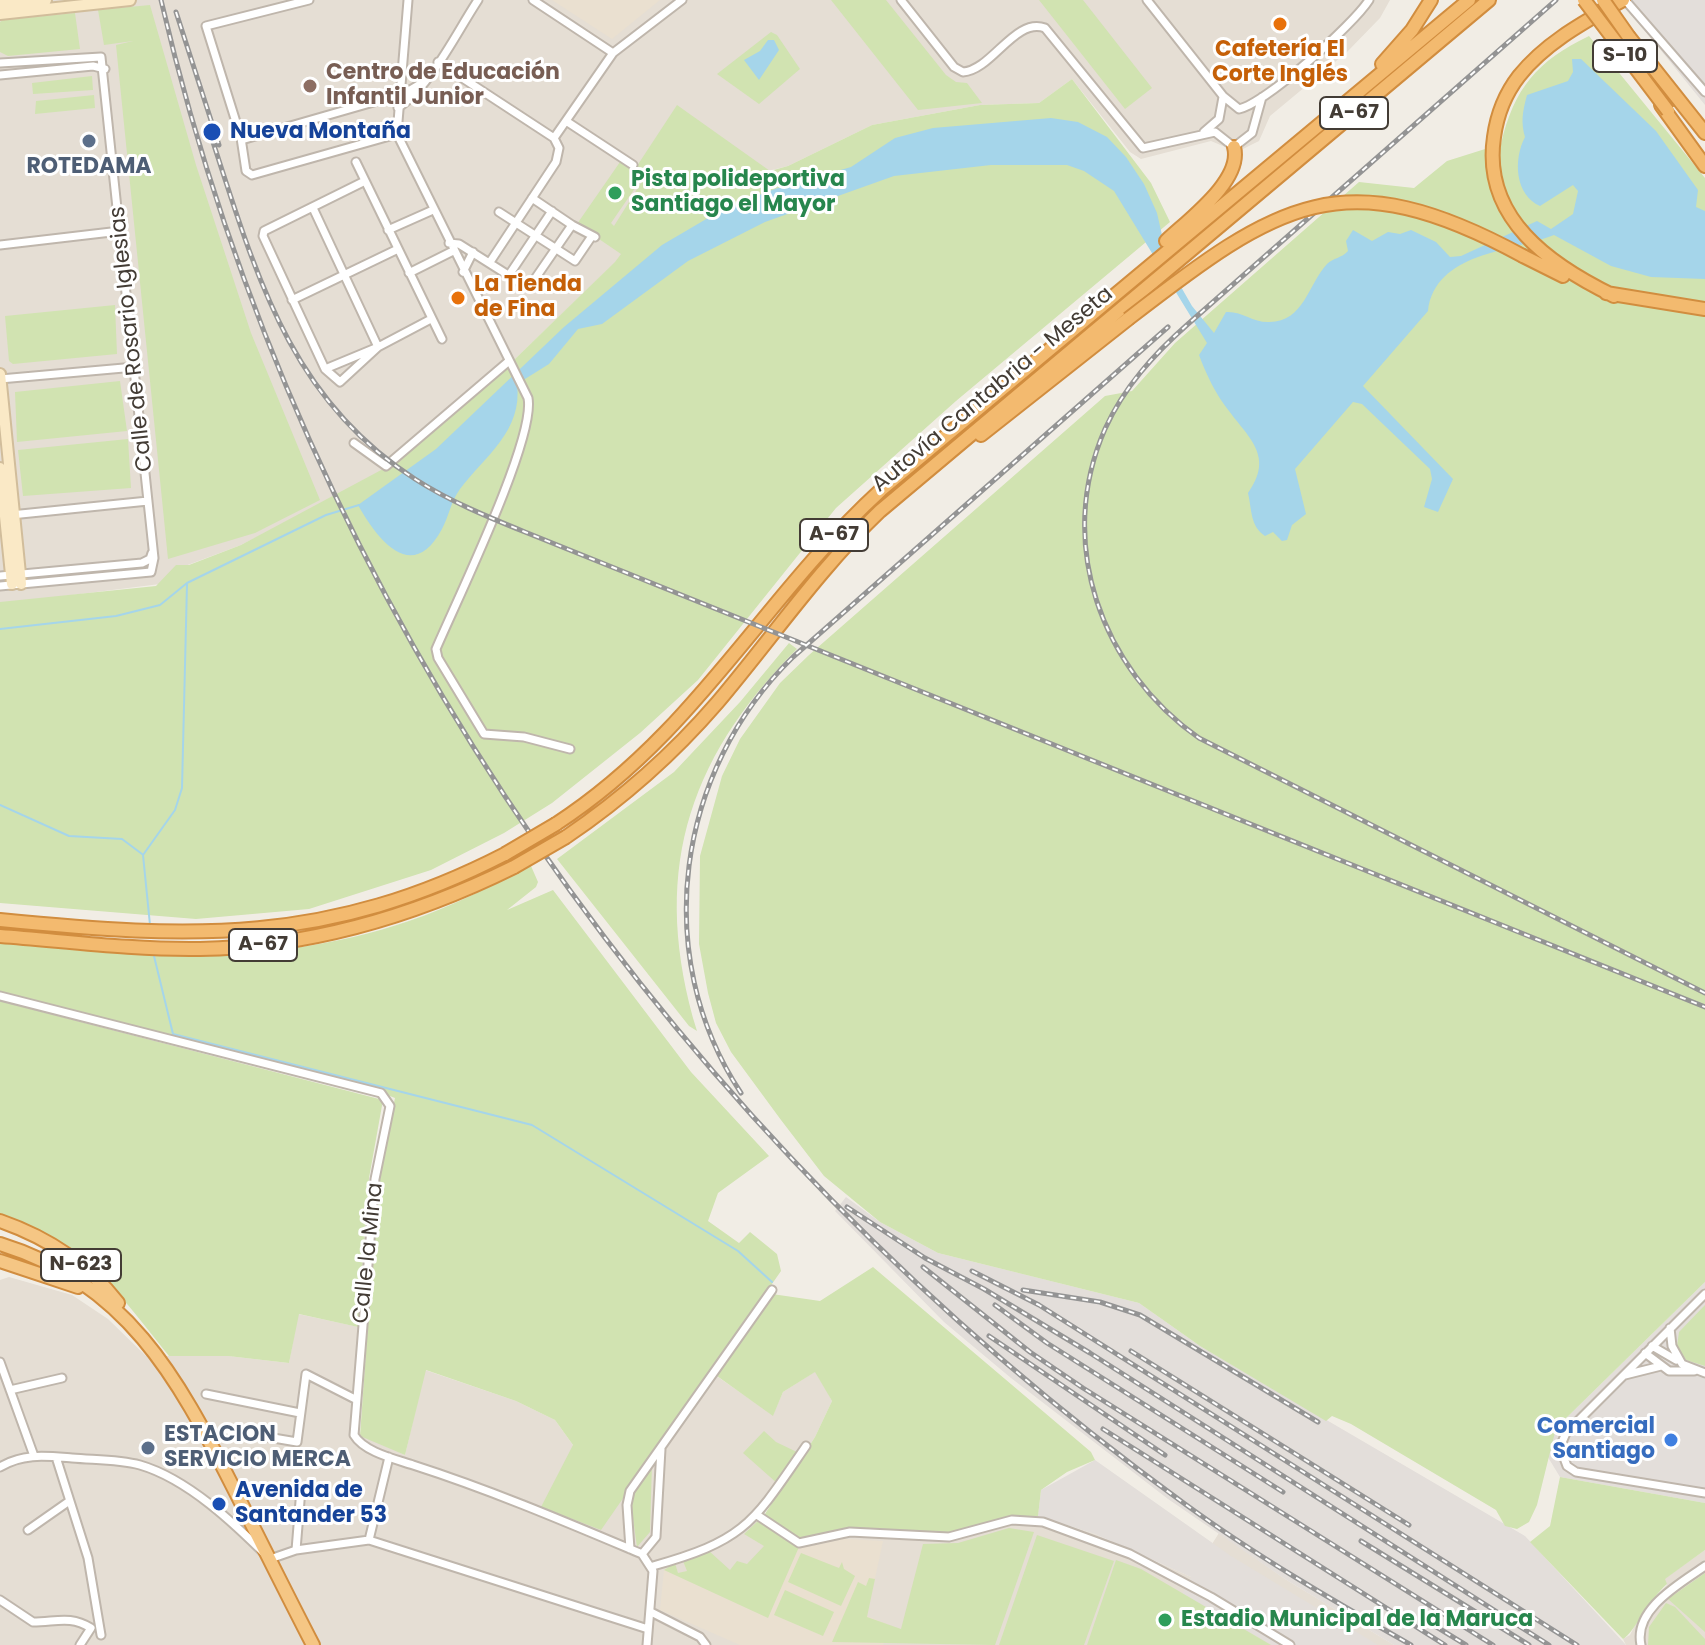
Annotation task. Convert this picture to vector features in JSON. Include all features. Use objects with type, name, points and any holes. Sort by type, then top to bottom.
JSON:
[{"type":"highway","points":[[1269,164],[1389,57],[1412,30],[1431,0]]},
{"type":"highway","name":"A-67","points":[[1169,243],[1469,0]]},
{"type":"highway","name":"Autovía Cantabria - Meseta","points":[[0,936],[157,949],[273,944],[345,931],[406,913],[514,867],[566,837],[626,792],[688,735],[850,540],[912,483],[1489,0]]},
{"type":"highway","name":"S-10","points":[[1584,0],[1667,112],[1705,155]]},
{"type":"highway","name":"S-10","points":[[1604,0],[1629,37],[1705,133]]},
{"type":"highway","points":[[1614,296],[1576,277],[1535,247],[1516,226],[1499,192],[1492,167],[1494,134],[1505,98],[1520,75],[1558,40],[1624,0]]},
{"type":"highway","points":[[1667,112],[1705,166]]},
{"type":"highway","points":[[1169,243],[1227,179],[1236,163],[1234,147]]},
{"type":"highway","points":[[850,540],[1128,319],[1238,238],[1272,220],[1317,206],[1377,202],[1416,208],[1471,228],[1578,283],[1614,296],[1705,309]]},
{"type":"highway","name":"Autovía Cantabria - Meseta","points":[[0,920],[163,934],[268,929],[329,919],[410,896],[505,854],[556,824],[612,784],[659,743],[702,697],[835,534],[881,490],[1169,243]]},
{"type":"highway","points":[[1647,302],[1705,301]]},
{"type":"highway","name":"N-623","points":[[0,1221],[42,1239],[82,1265],[108,1290],[142,1334],[191,1405],[313,1645]]},
{"type":"highway","name":"N-623","points":[[0,1244],[56,1267],[119,1311],[142,1334]]},
{"type":"highway","name":"N-623","points":[[0,1261],[58,1278],[119,1311]]},
{"type":"main road","points":[[0,5],[46,0]]},
{"type":"main road","points":[[0,14],[130,0]]},
{"type":"main road","points":[[0,378],[6,515]]},
{"type":"main road","points":[[0,468],[13,579]]},
{"type":"street","points":[[309,0],[206,26],[241,138],[246,171],[252,175],[397,134]]},
{"type":"street","points":[[408,0],[397,134],[521,384],[529,409],[526,431],[501,498],[436,649],[438,658],[484,734],[524,737],[570,749]]},
{"type":"street","points":[[398,108],[438,62],[478,0]]},
{"type":"street","points":[[533,0],[613,53]]},
{"type":"street","points":[[554,138],[613,53],[682,0]]},
{"type":"street","points":[[901,0],[960,71],[973,70],[1025,30],[1041,26],[1141,147],[1150,149],[1202,133],[1220,134],[1234,147],[1252,133],[1262,97]]},
{"type":"street","points":[[1147,0],[1223,96],[1239,109],[1262,97],[1344,29],[1369,0]]},
{"type":"street","points":[[1624,0],[1705,92]]},
{"type":"street","name":"Calle de Rosario Iglesias","points":[[0,63],[101,57],[105,69],[153,551],[151,572],[13,579]]},
{"type":"street","points":[[438,62],[554,138],[559,148],[556,162],[490,262]]},
{"type":"street","points":[[0,75],[93,66],[105,69]]},
{"type":"street","points":[[402,75],[414,88]]},
{"type":"street","points":[[245,139],[399,94],[422,83]]},
{"type":"street","points":[[1202,133],[1219,119],[1223,96]]},
{"type":"street","points":[[566,121],[633,165]]},
{"type":"street","points":[[356,162],[363,182],[442,339]]},
{"type":"street","points":[[363,182],[264,231],[263,236],[325,369],[340,382],[378,347]]},
{"type":"street","points":[[499,212],[575,261],[594,237],[532,198]]},
{"type":"street","points":[[313,208],[378,347]]},
{"type":"street","points":[[388,230],[433,210]]},
{"type":"street","points":[[509,275],[552,211]]},
{"type":"street","points":[[409,273],[451,247],[473,252],[527,287],[572,225]]},
{"type":"street","points":[[0,245],[120,231]]},
{"type":"street","points":[[292,300],[398,249]]},
{"type":"street","points":[[463,272],[473,252]]},
{"type":"street","points":[[325,369],[378,347],[431,319]]},
{"type":"street","points":[[354,443],[386,466],[510,364]]},
{"type":"street","points":[[0,378],[135,367]]},
{"type":"street","points":[[6,515],[148,501]]},
{"type":"street","points":[[0,586],[13,579],[142,563],[150,559],[153,551]]},
{"type":"street","name":"Calle la Mina","points":[[0,996],[381,1093],[387,1098],[390,1106],[375,1179],[355,1399],[353,1428],[357,1441],[389,1457],[486,1489],[642,1554],[653,1566]]},
{"type":"street","points":[[630,1549],[627,1496],[772,1290]]},
{"type":"street","points":[[1705,1294],[1562,1438],[1561,1452],[1570,1470],[1705,1493]]},
{"type":"street","points":[[1670,1328],[1672,1346],[1681,1364]]},
{"type":"street","points":[[1652,1346],[1701,1372]]},
{"type":"street","points":[[1645,1353],[1661,1366],[1678,1372],[1701,1372]]},
{"type":"street","points":[[0,1362],[34,1456]]},
{"type":"street","points":[[1623,1376],[1661,1366]]},
{"type":"street","points":[[226,1430],[297,1442],[306,1374],[355,1399]]},
{"type":"street","points":[[10,1390],[62,1378]]},
{"type":"street","points":[[206,1394],[300,1413]]},
{"type":"street","points":[[647,1645],[653,1566],[729,1539],[757,1515],[806,1446]]},
{"type":"street","points":[[642,1554],[656,1537],[661,1448]]},
{"type":"street","points":[[0,1467],[34,1456],[142,1466],[173,1481],[221,1515],[267,1557],[369,1540],[648,1629]]},
{"type":"street","points":[[56,1457],[88,1558],[101,1635],[107,1645]]},
{"type":"street","points":[[369,1540],[389,1457]]},
{"type":"street","points":[[296,1550],[301,1489]]},
{"type":"street","points":[[28,1530],[68,1502]]},
{"type":"street","points":[[757,1515],[799,1543],[850,1532],[949,1537],[1012,1520],[1043,1522],[1130,1554],[1211,1597],[1290,1645]]},
{"type":"street","points":[[1641,1645],[1640,1629],[1653,1608],[1705,1566]]},
{"type":"street","points":[[0,1600],[33,1622],[63,1617],[101,1635]]},
{"type":"street","points":[[651,1612],[700,1637],[706,1645]]},
{"type":"street","points":[[80,1645],[91,1628]]},
{"type":"shaded area","points":[[0,0],[1390,0],[1380,18],[1347,52],[1270,116],[1259,141],[1237,152],[1211,141],[1141,159],[1130,152],[1072,79],[1039,103],[980,105],[872,125],[788,166],[772,170],[615,263],[516,358],[398,461],[325,503],[241,545],[185,566],[160,584],[0,604]]},
{"type":"shaded area","points":[[552,0],[660,0],[612,39]]},
{"type":"shaded area","points":[[1618,0],[1705,0],[1705,105],[1646,32]]},
{"type":"shaded area","points":[[846,1197],[880,1222],[938,1253],[1139,1303],[1200,1346],[1525,1536],[1626,1645],[1394,1645],[1285,1579],[1168,1499],[1011,1378],[944,1322],[835,1211]]},
{"type":"shaded area","points":[[9,1277],[72,1295],[108,1319],[146,1356],[228,1356],[289,1363],[298,1314],[368,1329],[358,1431],[405,1455],[425,1370],[516,1401],[555,1420],[575,1448],[712,1373],[773,1415],[783,1392],[816,1371],[832,1401],[815,1437],[759,1520],[795,1547],[799,1540],[844,1529],[950,1533],[1021,1514],[1038,1516],[1095,1534],[1191,1577],[1219,1533],[1285,1579],[1394,1645],[0,1645],[0,1280]]},
{"type":"shaded area","points":[[1705,1282],[1705,1503],[1560,1477],[1546,1454],[1556,1428]]},
{"type":"shaded area","points":[[1095,1460],[1231,1556],[1378,1645],[1272,1645],[1182,1594],[1191,1577],[1095,1534],[1038,1516],[1041,1490]]},
{"type":"shaded area","points":[[826,1538],[883,1541],[867,1616],[891,1626],[883,1645],[740,1645],[660,1610],[664,1570],[669,1565],[675,1563],[678,1573],[687,1571],[683,1561],[726,1598],[797,1547],[818,1544]]},
{"type":"shaded area","points":[[1705,1550],[1705,1645],[1626,1645],[1623,1639],[1630,1635],[1644,1608],[1667,1585],[1664,1579]]},
{"type":"green space","points":[[831,0],[886,0],[946,75],[956,82],[967,83],[982,103],[918,110]]},
{"type":"green space","points":[[1039,0],[1083,0],[1152,88],[1125,109]]},
{"type":"green space","points":[[150,5],[196,165],[251,333],[320,500],[255,533],[168,559],[116,45],[133,41],[104,45],[98,10]]},
{"type":"green space","points":[[75,13],[80,49],[8,56],[0,52],[0,22],[3,20]]},
{"type":"green space","points":[[771,32],[777,35],[800,69],[759,104],[717,74]]},
{"type":"green space","points":[[1589,36],[1705,178],[1705,1282],[1556,1428],[1537,1505],[1529,1522],[1517,1529],[1505,1526],[1496,1510],[1351,1424],[1332,1416],[1326,1421],[1200,1346],[1139,1303],[938,1253],[880,1222],[824,1176],[731,1052],[716,1023],[699,944],[700,856],[722,776],[740,739],[780,683],[809,655],[1105,396],[1132,391],[1175,343],[1359,182],[1414,188],[1447,161],[1501,144],[1513,107],[1530,78],[1555,56]]},
{"type":"green space","points":[[92,76],[93,90],[33,94],[32,83]]},
{"type":"green space","points":[[1072,79],[1151,183],[1170,222],[956,401],[836,508],[698,680],[640,733],[552,803],[504,833],[431,870],[309,909],[196,919],[0,903],[0,602],[156,586],[176,565],[189,565],[241,545],[398,461],[516,358],[615,262],[621,254],[577,224],[620,162],[642,178],[611,223],[614,226],[644,178],[635,169],[677,105],[770,171],[788,166],[872,125],[980,105],[1039,103]]},
{"type":"green space","points":[[94,95],[95,108],[35,114],[36,101]]},
{"type":"green space","points":[[115,305],[117,354],[13,364],[9,361],[5,316]]},
{"type":"green space","points":[[120,381],[127,431],[17,442],[15,392]]},
{"type":"green space","points":[[128,439],[131,488],[23,496],[18,450]]},
{"type":"green space","points":[[789,643],[797,649],[758,692],[727,735],[704,779],[687,825],[679,873],[677,923],[683,975],[697,1031],[689,1026],[557,859],[674,772],[740,702]]},
{"type":"green space","points":[[531,866],[538,882],[536,887],[507,910],[553,890],[691,1072],[769,1156],[718,1193],[708,1221],[739,1243],[750,1232],[777,1254],[781,1271],[601,1530],[541,1507],[573,1445],[555,1420],[516,1401],[426,1370],[405,1455],[360,1436],[381,1165],[395,1098],[359,1084],[0,993],[0,943],[155,954],[258,952],[308,946],[359,936],[409,921],[471,896]]},
{"type":"green space","points":[[0,1001],[383,1100],[369,1178],[358,1327],[299,1314],[289,1363],[228,1356],[169,1356],[114,1289],[83,1259],[47,1234],[0,1215]]},
{"type":"green space","points":[[873,1267],[1091,1452],[1095,1460],[1067,1472],[1041,1490],[1038,1516],[1010,1516],[950,1533],[844,1529],[799,1540],[763,1517],[815,1437],[832,1401],[815,1372],[783,1392],[773,1416],[717,1376],[772,1294],[820,1301]]},
{"type":"green space","points":[[1705,1305],[1705,1366],[1686,1360],[1677,1346],[1679,1332]]},
{"type":"green space","points":[[764,1431],[776,1442],[799,1453],[778,1484],[743,1453]]},
{"type":"green space","points":[[652,1463],[650,1532],[637,1547],[630,1497]]},
{"type":"green space","points":[[1560,1477],[1705,1503],[1705,1550],[1665,1579],[1667,1584],[1623,1639],[1530,1542],[1550,1526]]},
{"type":"green space","points":[[758,1521],[799,1547],[768,1618],[664,1570],[675,1563],[678,1573],[687,1571],[683,1561],[709,1551],[730,1570],[737,1561],[747,1564],[764,1546],[744,1534]]},
{"type":"green space","points":[[1009,1528],[1034,1532],[995,1645],[832,1642],[858,1582],[866,1586],[869,1578],[875,1579],[867,1617],[901,1629],[923,1544],[958,1543]]},
{"type":"green space","points":[[1037,1535],[1114,1561],[1084,1645],[999,1645]]},
{"type":"green space","points":[[801,1553],[839,1568],[842,1562],[844,1569],[855,1576],[841,1606],[788,1582]]},
{"type":"green space","name":"Estadio Municipal de la Maruca","points":[[1116,1560],[1141,1569],[1271,1645],[1087,1645]]},
{"type":"green space","points":[[1705,1573],[1705,1632],[1668,1599]]},
{"type":"green space","points":[[785,1590],[834,1612],[823,1636],[774,1615]]},
{"type":"green space","points":[[1666,1603],[1675,1607],[1705,1639],[1705,1645],[1648,1645],[1649,1627]]},
{"type":"water","points":[[768,40],[774,40],[779,50],[759,80],[744,60],[760,51]]},
{"type":"water","points":[[1572,59],[1581,59],[1656,131],[1698,190],[1696,207],[1705,211],[1705,279],[1651,277],[1611,266],[1554,235],[1478,257],[1445,277],[1434,291],[1428,311],[1363,386],[1453,479],[1438,512],[1424,507],[1432,479],[1430,469],[1362,404],[1353,402],[1295,469],[1306,514],[1292,525],[1287,540],[1282,541],[1273,532],[1265,536],[1260,532],[1252,517],[1248,493],[1256,480],[1259,459],[1251,440],[1220,398],[1205,370],[1199,355],[1207,343],[1114,191],[1084,171],[1067,165],[991,165],[894,176],[765,222],[688,261],[602,324],[578,329],[549,364],[517,384],[514,416],[508,429],[454,498],[442,529],[431,545],[419,554],[407,555],[396,551],[375,531],[358,505],[436,449],[564,327],[662,245],[725,208],[775,189],[851,167],[895,138],[933,128],[1051,118],[1078,122],[1107,137],[1126,157],[1144,184],[1157,213],[1169,266],[1192,306],[1214,333],[1226,312],[1268,322],[1290,316],[1304,301],[1327,264],[1348,251],[1346,241],[1353,230],[1372,241],[1388,232],[1400,234],[1411,230],[1436,242],[1450,257],[1461,256],[1537,221],[1551,229],[1573,214],[1578,191],[1573,185],[1540,206],[1525,194],[1518,166],[1525,137],[1523,118],[1527,95],[1568,81],[1573,72]]},
{"type":"waterway","points":[[0,629],[116,616],[160,605],[187,583],[326,515],[359,505]]},
{"type":"waterway","points":[[150,925],[143,855],[175,810],[182,788],[187,584]]},
{"type":"waterway","points":[[0,805],[69,836],[122,839],[142,854]]},
{"type":"waterway","points":[[153,952],[173,1034],[532,1125],[738,1251],[772,1282]]},
{"type":"railway","points":[[161,0],[225,225],[310,441],[414,647],[537,844],[677,1028],[832,1200],[1002,1359],[1185,1504],[1239,1542],[1411,1645]]},
{"type":"railway","points":[[1556,0],[1188,324],[1141,372],[1121,399],[1105,429],[1091,472],[1085,516],[1087,559],[1096,600],[1113,640],[1136,677],[1165,710],[1199,738],[1705,993]]},
{"type":"railway","points":[[176,12],[219,145]]},
{"type":"railway","points":[[211,136],[261,282],[306,370],[336,410],[372,447],[428,487],[511,526],[1705,1007]]},
{"type":"railway","points":[[741,1093],[712,1039],[694,983],[687,924],[689,866],[701,809],[723,754],[753,703],[793,657],[1168,327]]},
{"type":"railway","points":[[847,1207],[925,1258],[984,1289],[1090,1353],[1549,1645]]},
{"type":"railway","points":[[923,1267],[1030,1352],[1083,1388],[1493,1645]]},
{"type":"railway","points":[[972,1271],[1039,1305],[1577,1645]]},
{"type":"railway","points":[[1023,1290],[1100,1302],[1140,1315],[1318,1422]]},
{"type":"railway","points":[[995,1305],[1047,1343],[1283,1492]]},
{"type":"railway","points":[[989,1336],[1165,1455]]},
{"type":"railway","points":[[1131,1351],[1409,1525]]},
{"type":"railway","points":[[1103,1429],[1445,1645]]},
{"type":"railway","points":[[1361,1541],[1529,1645]]},
{"type":"railway","points":[[1435,1626],[1466,1645]]},
{"type":"place","name":"Cafetería El Corte Inglés","points":[[1280,24]]},
{"type":"place","name":"Centro de Educación Infantil Junior","points":[[310,86]]},
{"type":"place","name":"Nueva Montaña","points":[[212,132]]},
{"type":"place","name":"ROTEDAMA","points":[[89,141]]},
{"type":"place","name":"Pista polideportiva Santiago el Mayor","points":[[615,193]]},
{"type":"place","name":"La Tienda de Fina","points":[[458,298]]},
{"type":"place","name":"Comercial Santiago","points":[[1671,1440]]},
{"type":"place","name":"ESTACION SERVICIO MERCA","points":[[148,1448]]},
{"type":"place","name":"Avenida de Santander 53","points":[[219,1504]]},
{"type":"place","name":"Estadio Municipal de la Maruca","points":[[1165,1620]]}]
